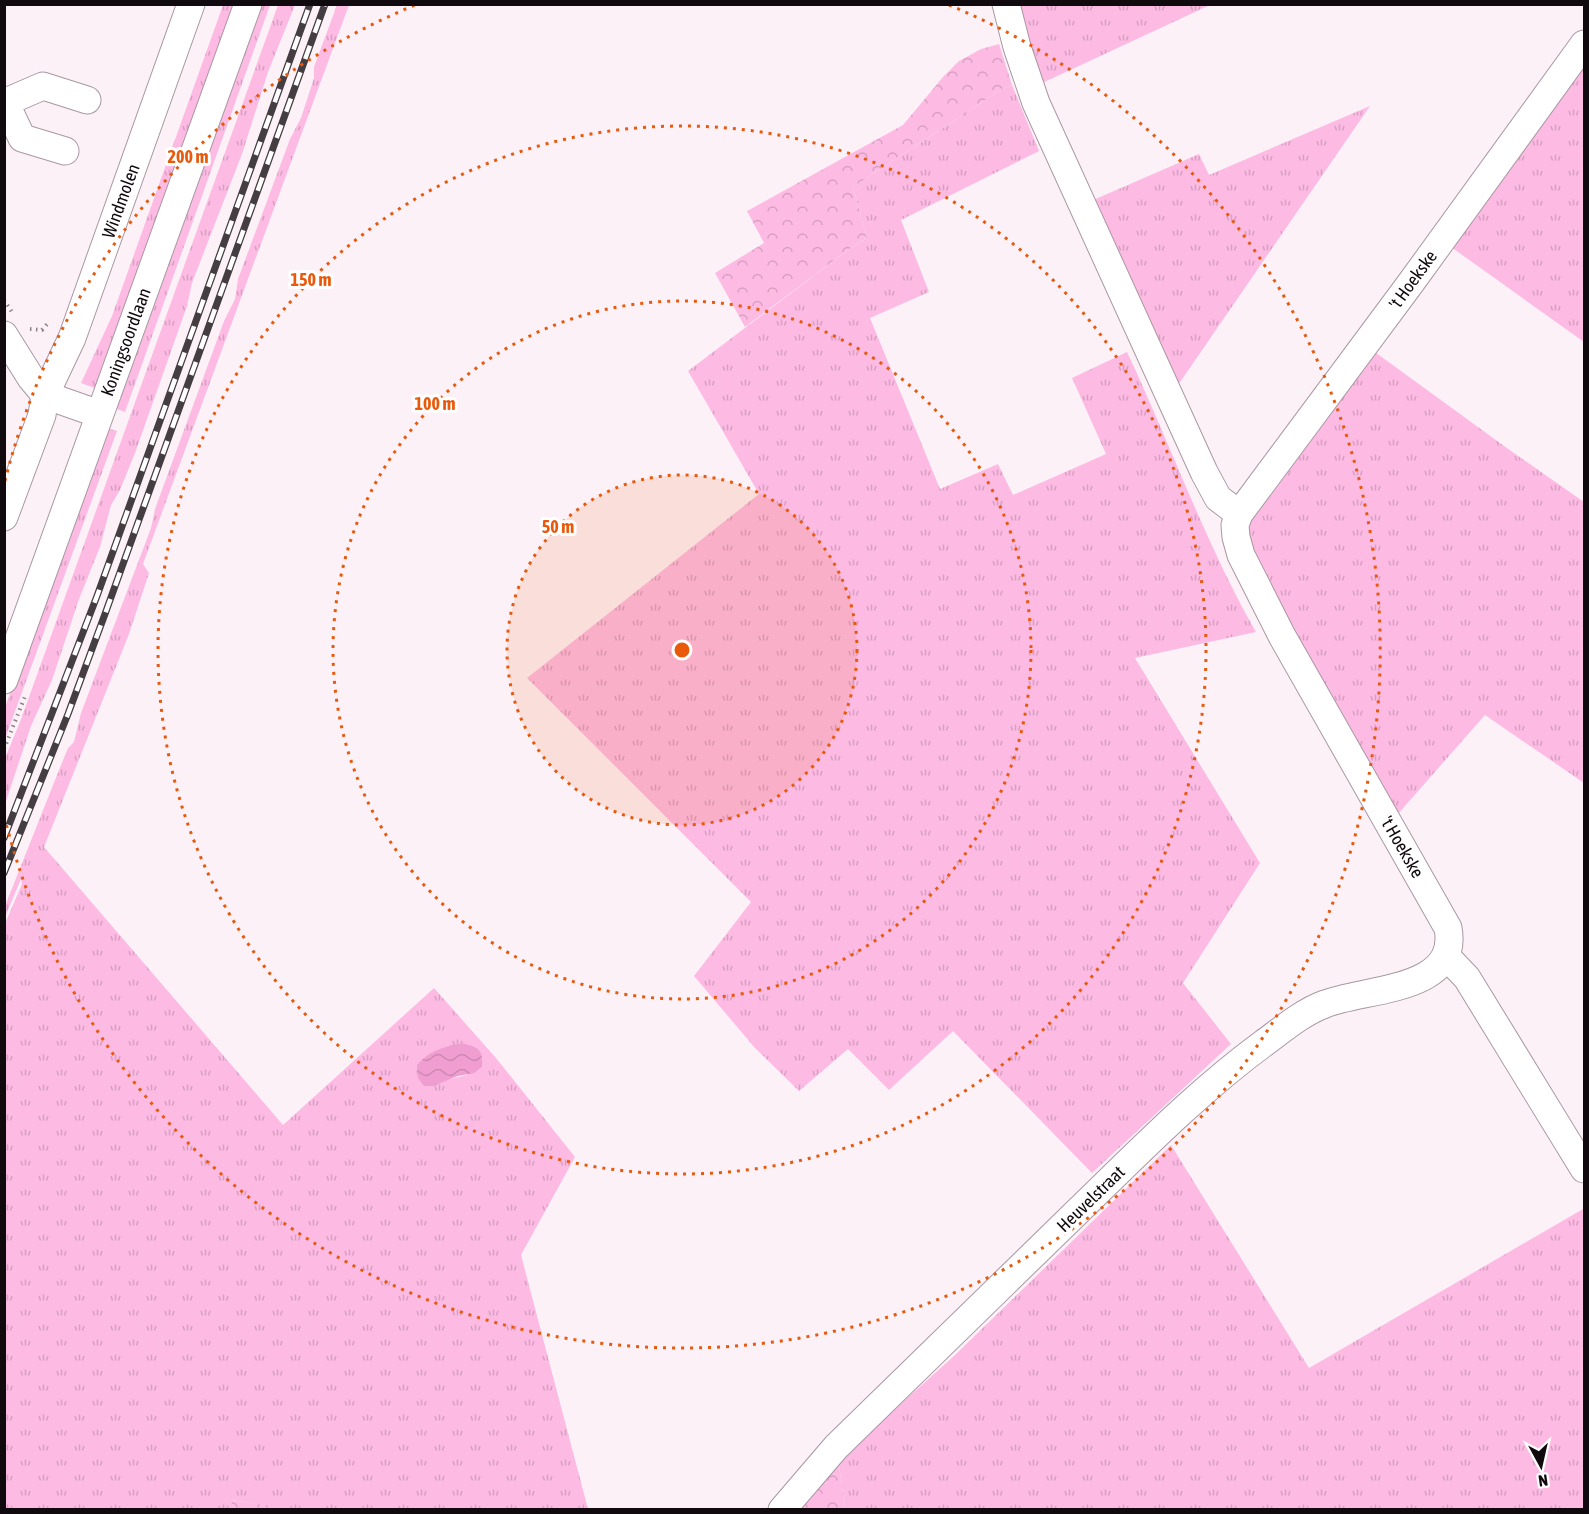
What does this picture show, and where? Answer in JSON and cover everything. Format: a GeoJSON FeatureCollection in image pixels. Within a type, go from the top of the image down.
{"type":"FeatureCollection","features":[{"type":"Feature","properties":{"kind":"street","name":"Windmolen"},"geometry":{"type":"LineString","coordinates":[[4,516],[42,415],[45,395],[72,338],[191,4]]}},
{"type":"Feature","properties":{"kind":"street","name":"Koningsoordlaan"},"geometry":{"type":"LineString","coordinates":[[4,680],[248,4]]}},
{"type":"Feature","properties":{"kind":"street"},"geometry":{"type":"LineString","coordinates":[[1006,4],[1017,47],[1036,103],[1204,472],[1218,498],[1239,514]]}},
{"type":"Feature","properties":{"kind":"street","name":"'t Hoekske"},"geometry":{"type":"LineString","coordinates":[[1447,957],[1450,938],[1444,919],[1303,675],[1241,555],[1235,525],[1239,514],[1584,44]]}},
{"type":"Feature","properties":{"kind":"street"},"geometry":{"type":"LineString","coordinates":[[65,151],[22,138],[5,101],[43,86],[87,100]]}},
{"type":"Feature","properties":{"kind":"street"},"geometry":{"type":"LineString","coordinates":[[16,326],[31,378],[45,395],[99,414]]}},
{"type":"Feature","properties":{"kind":"street"},"geometry":{"type":"LineString","coordinates":[[1447,957],[1467,978],[1584,1168]]}},
{"type":"Feature","properties":{"kind":"street","name":"Heuvelstraat"},"geometry":{"type":"LineString","coordinates":[[782,1509],[836,1447],[1197,1097],[1264,1043],[1309,1012],[1335,1001],[1399,987],[1434,970],[1447,957]]}},
{"type":"Feature","properties":{"kind":"path"},"geometry":{"type":"LineString","coordinates":[[4,300],[16,326],[42,330],[52,317]]}},
{"type":"Feature","properties":{"kind":"green space"},"geometry":{"type":"Polygon","coordinates":[[[223,5],[234,5],[97,389],[81,383],[112,316],[223,5]]]}},
{"type":"Feature","properties":{"kind":"green space"},"geometry":{"type":"Polygon","coordinates":[[[258,5],[270,5],[125,412],[114,408],[258,5]]]}},
{"type":"Feature","properties":{"kind":"green space"},"geometry":{"type":"Polygon","coordinates":[[[278,5],[295,5],[268,72],[242,154],[192,283],[187,306],[135,453],[120,490],[111,505],[100,547],[79,599],[52,680],[31,726],[5,804],[5,758],[20,722],[278,5]]]}},
{"type":"Feature","properties":{"kind":"green space"},"geometry":{"type":"Polygon","coordinates":[[[337,5],[349,5],[143,564],[149,573],[129,634],[44,847],[283,1125],[434,988],[496,1058],[575,1157],[521,1255],[588,1509],[292,1510],[232,1500],[233,1509],[5,1509],[4,926],[22,884],[21,879],[5,917],[5,906],[68,748],[74,742],[81,713],[151,528],[155,509],[224,321],[235,299],[238,279],[290,139],[301,118],[314,78],[314,67],[337,5]],[[463,1043],[442,1081],[468,1074],[482,1067],[480,1054],[463,1043]]]}},
{"type":"Feature","properties":{"kind":"green space"},"geometry":{"type":"Polygon","coordinates":[[[1013,5],[1210,5],[1040,84],[1013,5]]]}},
{"type":"Feature","properties":{"kind":"green space"},"geometry":{"type":"Polygon","coordinates":[[[999,44],[1012,85],[1002,89],[853,187],[867,238],[745,327],[715,273],[764,243],[747,211],[903,125],[959,61],[981,49],[999,44]]]}},
{"type":"Feature","properties":{"kind":"green space"},"geometry":{"type":"Polygon","coordinates":[[[1584,54],[1584,342],[1444,242],[1584,54]]]}},
{"type":"Feature","properties":{"kind":"green space"},"geometry":{"type":"Polygon","coordinates":[[[1012,85],[1039,151],[901,220],[929,292],[870,318],[940,489],[998,464],[1013,495],[1106,454],[1072,378],[1127,352],[1204,529],[1256,632],[1135,658],[1260,863],[1183,983],[1231,1044],[1092,1173],[953,1031],[889,1090],[848,1049],[799,1091],[755,1048],[694,976],[751,902],[527,678],[759,494],[688,371],[867,238],[853,187],[1002,89],[1012,85]]]}},
{"type":"Feature","properties":{"kind":"green space"},"geometry":{"type":"Polygon","coordinates":[[[1370,106],[1176,388],[1091,201],[1199,154],[1209,175],[1370,106]]]}},
{"type":"Feature","properties":{"kind":"green space"},"geometry":{"type":"Polygon","coordinates":[[[1368,347],[1584,502],[1584,783],[1485,715],[1397,815],[1304,652],[1241,529],[1368,347]]]}},
{"type":"Feature","properties":{"kind":"green space"},"geometry":{"type":"Polygon","coordinates":[[[107,428],[117,431],[5,739],[4,710],[107,428]]]}},
{"type":"Feature","properties":{"kind":"green space"},"geometry":{"type":"Polygon","coordinates":[[[1171,1145],[1309,1368],[1583,1209],[1584,1509],[845,1509],[839,1465],[867,1434],[954,1356],[1171,1145]]]}},
{"type":"Feature","properties":{"kind":"green space"},"geometry":{"type":"Polygon","coordinates":[[[839,1465],[845,1509],[797,1510],[839,1465]]]}},
{"type":"Feature","properties":{"kind":"green space"},"geometry":{"type":"Polygon","coordinates":[[[231,1500],[292,1509],[233,1509],[231,1500]]]}},
{"type":"Feature","properties":{"kind":"water"},"geometry":{"type":"Polygon","coordinates":[[[463,1043],[479,1050],[482,1056],[482,1067],[474,1073],[458,1076],[433,1086],[424,1086],[418,1078],[417,1065],[438,1050],[463,1043]]]}},
{"type":"Feature","properties":{"kind":"railway"},"geometry":{"type":"LineString","coordinates":[[4,838],[97,596],[310,4]]}},
{"type":"Feature","properties":{"kind":"railway"},"geometry":{"type":"LineString","coordinates":[[4,873],[68,714],[105,614],[325,4]]}}]}
